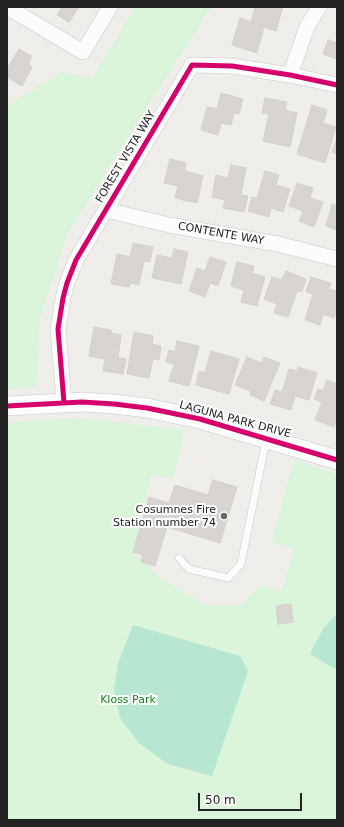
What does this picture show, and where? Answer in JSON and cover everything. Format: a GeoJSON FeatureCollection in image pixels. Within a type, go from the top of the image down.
{"type":"FeatureCollection","features":[{"type":"Feature","properties":{"kind":"street"},"geometry":{"type":"LineString","coordinates":[[7,7],[83,52],[110,7]]}},
{"type":"Feature","properties":{"kind":"street"},"geometry":{"type":"LineString","coordinates":[[290,75],[307,27],[319,7]]}},
{"type":"Feature","properties":{"kind":"street","name":"FOREST VISTA WAY"},"geometry":{"type":"LineString","coordinates":[[64,403],[58,329],[62,298],[76,260],[192,65],[232,66],[290,75],[337,85]]}},
{"type":"Feature","properties":{"kind":"street","name":"CONTENTE WAY"},"geometry":{"type":"LineString","coordinates":[[106,210],[169,225],[278,244],[337,259]]}},
{"type":"Feature","properties":{"kind":"street","name":"LAGUNA PARK DRIVE"},"geometry":{"type":"LineString","coordinates":[[7,406],[64,403],[114,404],[147,408],[200,420],[266,438],[337,460]]}},
{"type":"Feature","properties":{"kind":"lane"},"geometry":{"type":"LineString","coordinates":[[179,558],[189,570],[228,578],[241,564],[266,438]]}},
{"type":"Feature","properties":{"kind":"green space"},"geometry":{"type":"Polygon","coordinates":[[[135,7],[211,7],[68,232],[40,318],[36,386],[7,390],[7,105],[63,72],[92,79],[135,7]]]}},
{"type":"Feature","properties":{"kind":"green space","name":"Kloss Park"},"geometry":{"type":"Polygon","coordinates":[[[79,418],[185,430],[173,479],[151,475],[133,553],[163,580],[207,606],[241,605],[260,586],[282,591],[294,549],[271,542],[294,459],[337,475],[337,820],[7,820],[7,423],[79,418]]]}},
{"type":"Feature","properties":{"kind":"green space"},"geometry":{"type":"Polygon","coordinates":[[[337,614],[337,670],[310,654],[323,629],[337,614]]]}},
{"type":"Feature","properties":{"kind":"green space"},"geometry":{"type":"Polygon","coordinates":[[[133,625],[240,656],[248,671],[212,776],[168,764],[139,743],[120,718],[114,690],[118,663],[133,625]]]}},
{"type":"Feature","properties":{"kind":"building"},"geometry":{"type":"Polygon","coordinates":[[[62,7],[79,7],[69,22],[57,15],[62,7]]]}},
{"type":"Feature","properties":{"kind":"building"},"geometry":{"type":"Polygon","coordinates":[[[255,7],[263,9],[263,7],[283,7],[276,31],[264,27],[257,53],[232,45],[240,18],[251,22],[255,7]]]}},
{"type":"Feature","properties":{"kind":"building"},"geometry":{"type":"Polygon","coordinates":[[[328,40],[337,43],[337,59],[323,54],[328,40]]]}},
{"type":"Feature","properties":{"kind":"building"},"geometry":{"type":"Polygon","coordinates":[[[19,49],[32,56],[28,64],[32,67],[22,86],[7,77],[7,69],[19,49]]]}},
{"type":"Feature","properties":{"kind":"building"},"geometry":{"type":"Polygon","coordinates":[[[221,93],[243,99],[239,114],[234,113],[231,125],[221,123],[218,135],[201,130],[207,107],[217,109],[221,93]]]}},
{"type":"Feature","properties":{"kind":"building"},"geometry":{"type":"Polygon","coordinates":[[[265,98],[287,102],[285,110],[297,113],[290,147],[263,141],[269,114],[262,113],[265,98]]]}},
{"type":"Feature","properties":{"kind":"building"},"geometry":{"type":"Polygon","coordinates":[[[312,105],[327,110],[323,123],[336,127],[325,163],[297,154],[312,105]]]}},
{"type":"Feature","properties":{"kind":"building"},"geometry":{"type":"Polygon","coordinates":[[[337,138],[337,154],[332,152],[337,138]]]}},
{"type":"Feature","properties":{"kind":"building"},"geometry":{"type":"Polygon","coordinates":[[[170,159],[186,163],[185,171],[203,176],[197,203],[175,198],[178,186],[164,183],[170,159]]]}},
{"type":"Feature","properties":{"kind":"building"},"geometry":{"type":"Polygon","coordinates":[[[231,165],[246,168],[241,195],[248,196],[244,212],[223,208],[225,200],[212,197],[216,175],[228,178],[231,165]]]}},
{"type":"Feature","properties":{"kind":"building"},"geometry":{"type":"Polygon","coordinates":[[[265,171],[279,175],[276,185],[290,189],[283,212],[271,208],[269,217],[248,211],[252,197],[257,198],[265,171]]]}},
{"type":"Feature","properties":{"kind":"building"},"geometry":{"type":"Polygon","coordinates":[[[297,183],[313,188],[310,198],[323,202],[314,227],[299,221],[303,211],[289,206],[297,183]]]}},
{"type":"Feature","properties":{"kind":"building"},"geometry":{"type":"Polygon","coordinates":[[[332,204],[337,206],[337,230],[326,226],[332,204]]]}},
{"type":"Feature","properties":{"kind":"building"},"geometry":{"type":"Polygon","coordinates":[[[133,243],[153,247],[150,262],[144,261],[139,285],[130,283],[129,287],[111,284],[117,254],[130,257],[133,243]]]}},
{"type":"Feature","properties":{"kind":"building"},"geometry":{"type":"Polygon","coordinates":[[[174,249],[188,252],[181,284],[152,278],[157,255],[172,258],[174,249]]]}},
{"type":"Feature","properties":{"kind":"building"},"geometry":{"type":"Polygon","coordinates":[[[210,257],[226,262],[218,286],[210,283],[205,297],[189,291],[197,268],[205,271],[210,257]]]}},
{"type":"Feature","properties":{"kind":"building"},"geometry":{"type":"Polygon","coordinates":[[[237,262],[254,266],[252,273],[265,277],[257,306],[241,302],[244,290],[231,286],[237,262]]]}},
{"type":"Feature","properties":{"kind":"building"},"geometry":{"type":"Polygon","coordinates":[[[286,271],[306,279],[302,292],[297,291],[288,317],[274,313],[277,304],[264,299],[272,277],[282,280],[286,271]]]}},
{"type":"Feature","properties":{"kind":"building"},"geometry":{"type":"Polygon","coordinates":[[[311,277],[331,283],[329,289],[337,291],[337,309],[334,318],[323,314],[320,325],[305,320],[313,294],[306,292],[311,277]]]}},
{"type":"Feature","properties":{"kind":"building"},"geometry":{"type":"Polygon","coordinates":[[[94,327],[111,330],[111,333],[121,335],[118,358],[126,359],[123,374],[103,371],[105,359],[89,356],[94,327]]]}},
{"type":"Feature","properties":{"kind":"building"},"geometry":{"type":"Polygon","coordinates":[[[134,332],[153,336],[152,344],[161,346],[159,360],[153,359],[149,378],[127,374],[134,332]]]}},
{"type":"Feature","properties":{"kind":"building"},"geometry":{"type":"Polygon","coordinates":[[[177,341],[199,346],[189,386],[169,381],[174,364],[166,362],[169,350],[175,352],[177,341]]]}},
{"type":"Feature","properties":{"kind":"building"},"geometry":{"type":"Polygon","coordinates":[[[211,351],[239,359],[229,394],[196,385],[199,371],[205,373],[211,351]]]}},
{"type":"Feature","properties":{"kind":"building"},"geometry":{"type":"Polygon","coordinates":[[[247,357],[261,363],[264,357],[280,363],[264,401],[250,395],[251,391],[235,385],[247,357]]]}},
{"type":"Feature","properties":{"kind":"building"},"geometry":{"type":"Polygon","coordinates":[[[298,367],[317,373],[309,400],[295,396],[291,410],[270,404],[275,390],[282,392],[289,369],[297,371],[298,367]]]}},
{"type":"Feature","properties":{"kind":"building"},"geometry":{"type":"Polygon","coordinates":[[[327,380],[337,384],[337,418],[334,427],[315,420],[322,402],[314,399],[318,389],[323,391],[327,380]]]}},
{"type":"Feature","properties":{"kind":"building"},"geometry":{"type":"Polygon","coordinates":[[[213,480],[237,487],[220,543],[167,527],[155,566],[141,562],[143,555],[133,552],[149,497],[169,503],[175,485],[208,495],[213,480]]]}},
{"type":"Feature","properties":{"kind":"building"},"geometry":{"type":"Polygon","coordinates":[[[291,604],[293,622],[278,624],[276,606],[291,604]]]}},
{"type":"Feature","properties":{"kind":"cycle path"},"geometry":{"type":"LineString","coordinates":[[64,403],[58,329],[67,283],[76,260],[192,65],[232,66],[290,75],[337,85]]}},
{"type":"Feature","properties":{"kind":"cycle path"},"geometry":{"type":"LineString","coordinates":[[7,406],[82,402],[147,408],[200,419],[337,460]]}},
{"type":"Feature","properties":{"kind":"place","name":"Cosumnes Fire Station number 74"},"geometry":{"type":"Point","coordinates":[224,516]}}]}
